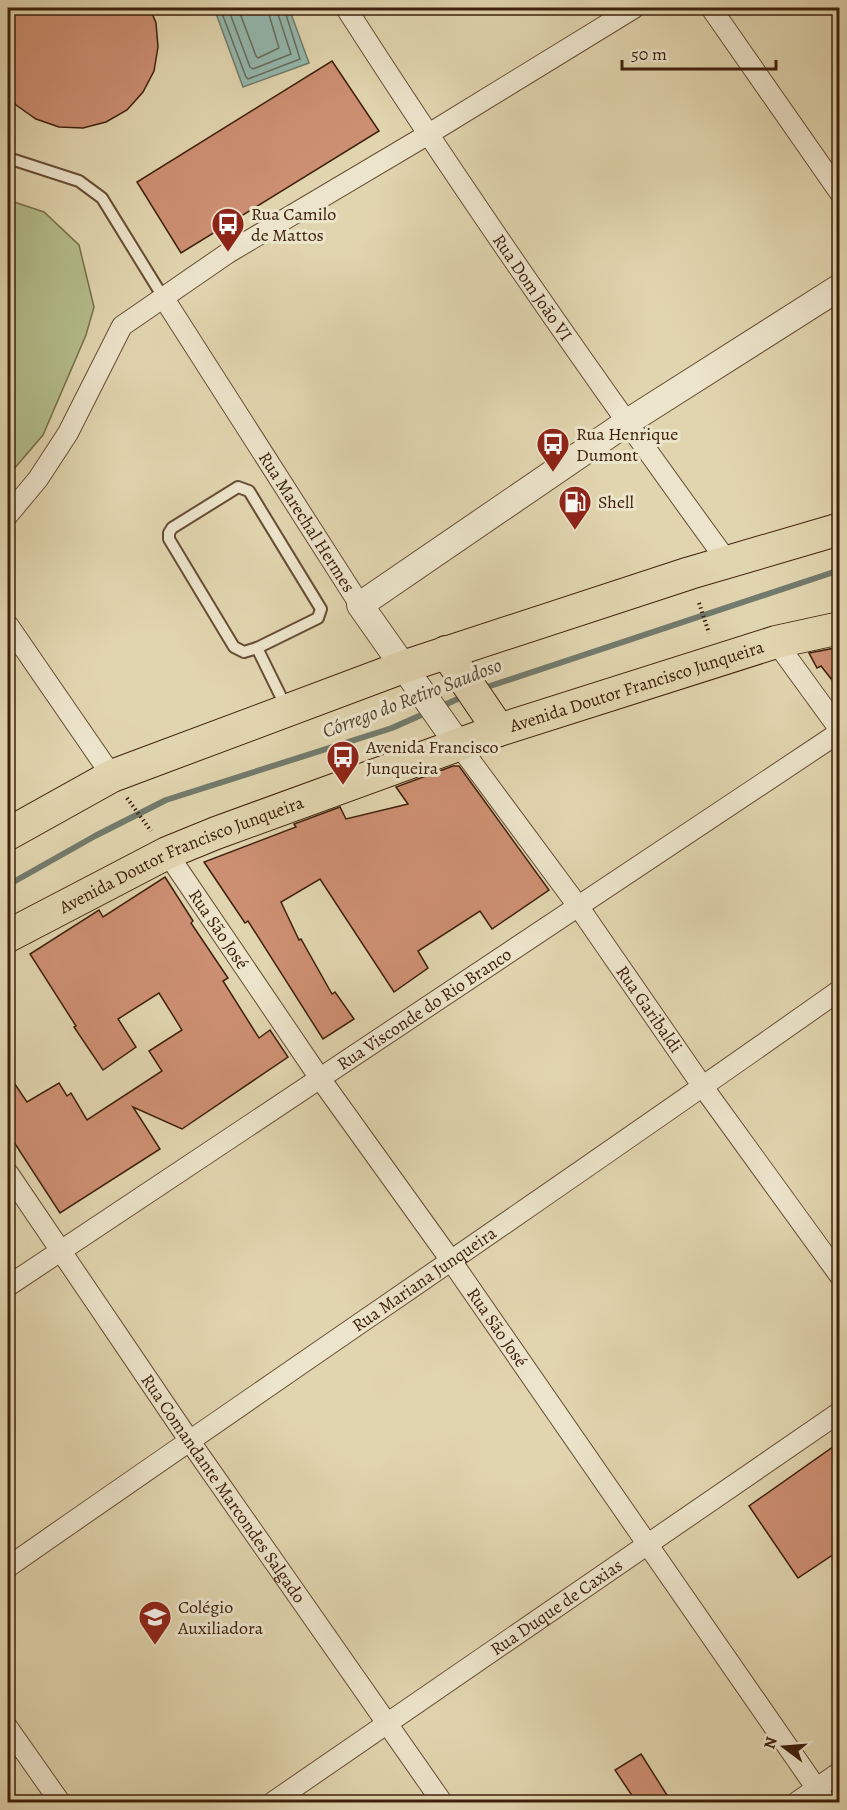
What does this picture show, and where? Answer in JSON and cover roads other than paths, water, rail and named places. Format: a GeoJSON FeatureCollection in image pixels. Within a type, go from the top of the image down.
{"type":"FeatureCollection","features":[{"type":"Feature","properties":{"kind":"main road"},"geometry":{"type":"LineString","coordinates":[[8,834],[120,787],[287,710],[410,676],[727,561],[840,529]]}},
{"type":"Feature","properties":{"kind":"main road","name":"Avenida Doutor Francisco Junqueira"},"geometry":{"type":"LineString","coordinates":[[8,936],[159,842],[216,833],[491,718],[840,627]]}},
{"type":"Feature","properties":{"kind":"main road"},"geometry":{"type":"LineString","coordinates":[[452,661],[491,718]]}},
{"type":"Feature","properties":{"kind":"street","name":"Rua Dom João VI"},"geometry":{"type":"LineString","coordinates":[[346,8],[427,135],[626,423],[727,561]]}},
{"type":"Feature","properties":{"kind":"street"},"geometry":{"type":"LineString","coordinates":[[8,515],[38,479],[68,433],[122,326],[228,253],[634,8]]}},
{"type":"Feature","properties":{"kind":"street"},"geometry":{"type":"LineString","coordinates":[[711,8],[840,194]]}},
{"type":"Feature","properties":{"kind":"street"},"geometry":{"type":"LineString","coordinates":[[360,605],[626,423],[840,287]]}},
{"type":"Feature","properties":{"kind":"street","name":"Rua Marechal Hermes"},"geometry":{"type":"LineString","coordinates":[[163,297],[360,605],[450,734]]}},
{"type":"Feature","properties":{"kind":"street"},"geometry":{"type":"LineString","coordinates":[[8,625],[120,787]]}},
{"type":"Feature","properties":{"kind":"street"},"geometry":{"type":"LineString","coordinates":[[776,642],[840,731]]}},
{"type":"Feature","properties":{"kind":"street","name":"Rua Visconde do Rio Branco"},"geometry":{"type":"LineString","coordinates":[[8,1286],[840,731]]}},
{"type":"Feature","properties":{"kind":"street","name":"Rua Garibaldi"},"geometry":{"type":"LineString","coordinates":[[450,734],[578,906],[702,1087],[840,1276]]}},
{"type":"Feature","properties":{"kind":"street","name":"Rua São José"},"geometry":{"type":"LineString","coordinates":[[159,842],[319,1077],[452,1262],[821,1796]]}},
{"type":"Feature","properties":{"kind":"street","name":"Rua Mariana Junqueira"},"geometry":{"type":"LineString","coordinates":[[8,1567],[189,1440],[452,1262],[840,990]]}},
{"type":"Feature","properties":{"kind":"street","name":"Rua Comandante Marcondes Salgado"},"geometry":{"type":"LineString","coordinates":[[8,1173],[189,1440],[442,1803]]}},
{"type":"Feature","properties":{"kind":"street","name":"Rua Duque de Caxias"},"geometry":{"type":"LineString","coordinates":[[273,1803],[840,1412]]}},
{"type":"Feature","properties":{"kind":"street"},"geometry":{"type":"LineString","coordinates":[[8,1728],[60,1803]]}},
{"type":"Feature","properties":{"kind":"street"},"geometry":{"type":"LineString","coordinates":[[797,1803],[821,1796],[840,1772]]}},
{"type":"Feature","properties":{"kind":"lane"},"geometry":{"type":"LineString","coordinates":[[8,158],[79,181],[102,198],[163,297]]}},
{"type":"Feature","properties":{"kind":"lane"},"geometry":{"type":"LineString","coordinates":[[238,487],[249,491],[321,609],[318,618],[257,648],[244,652],[234,647],[169,539],[172,528],[238,487]]}},
{"type":"Feature","properties":{"kind":"lane"},"geometry":{"type":"LineString","coordinates":[[257,648],[287,710]]}},
{"type":"Feature","properties":{"kind":"water"},"geometry":{"type":"Polygon","coordinates":[[[214,8],[289,8],[309,63],[243,87],[214,8]]]}},
{"type":"Feature","properties":{"kind":"waterway","name":"Córrego do Retiro Saudoso"},"geometry":{"type":"LineString","coordinates":[[481,689],[840,570]]}},
{"type":"Feature","properties":{"kind":"waterway","name":"Córrego do Retiro Saudoso"},"geometry":{"type":"LineString","coordinates":[[440,707],[464,696]]}},
{"type":"Feature","properties":{"kind":"waterway","name":"Córrego do Retiro Saudoso"},"geometry":{"type":"LineString","coordinates":[[8,885],[95,836],[166,800],[392,728],[428,712]]}},
{"type":"Feature","properties":{"kind":"place","name":"Rua Camilo de Mattos"},"geometry":{"type":"Point","coordinates":[228,253]}},
{"type":"Feature","properties":{"kind":"place","name":"Rua Henrique Dumont"},"geometry":{"type":"Point","coordinates":[553,473]}},
{"type":"Feature","properties":{"kind":"place","name":"Shell"},"geometry":{"type":"Point","coordinates":[575,531]}},
{"type":"Feature","properties":{"kind":"place","name":"Avenida Francisco Junqueira"},"geometry":{"type":"Point","coordinates":[343,786]}},
{"type":"Feature","properties":{"kind":"place","name":"Colégio Auxiliadora"},"geometry":{"type":"Point","coordinates":[155,1646]}}]}
